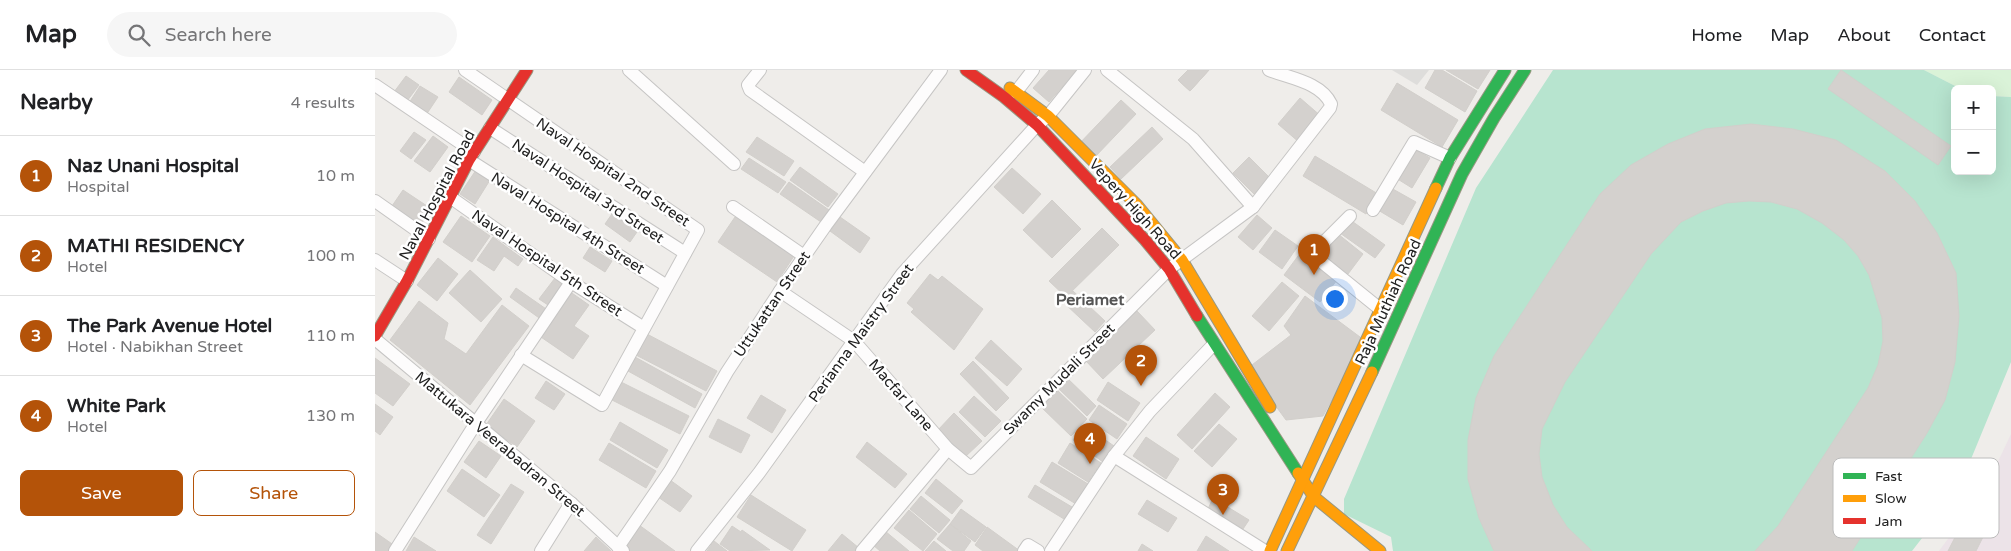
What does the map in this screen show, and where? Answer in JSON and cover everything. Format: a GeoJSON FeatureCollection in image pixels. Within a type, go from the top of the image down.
{"type":"FeatureCollection","features":[{"type":"Feature","properties":{"kind":"main road","name":"Vepery High Road"},"geometry":{"type":"LineString","coordinates":[[966,70],[1004,97],[1037,125],[1120,212],[1169,269],[1214,344],[1316,493],[1380,551]]}},
{"type":"Feature","properties":{"kind":"main road","name":"Vepery High Road"},"geometry":{"type":"LineString","coordinates":[[985,70],[1048,116],[1137,205],[1181,260],[1280,423],[1304,475]]}},
{"type":"Feature","properties":{"kind":"main road","name":"Raja Muthiah Road"},"geometry":{"type":"LineString","coordinates":[[1270,551],[1293,505],[1304,475],[1450,158],[1505,70]]}},
{"type":"Feature","properties":{"kind":"main road","name":"Raja Muthiah Road"},"geometry":{"type":"LineString","coordinates":[[1287,551],[1406,302],[1462,174],[1494,118],[1525,70]]}},
{"type":"Feature","properties":{"kind":"main road","name":"Naval Hospital Road"},"geometry":{"type":"LineString","coordinates":[[375,338],[472,156],[526,71]]}},
{"type":"Feature","properties":{"kind":"street"},"geometry":{"type":"LineString","coordinates":[[465,70],[507,100]]}},
{"type":"Feature","properties":{"kind":"street"},"geometry":{"type":"LineString","coordinates":[[629,70],[734,164]]}},
{"type":"Feature","properties":{"kind":"street"},"geometry":{"type":"LineString","coordinates":[[760,70],[748,85],[750,90],[865,172]]}},
{"type":"Feature","properties":{"kind":"street","name":"Uttukattan Street"},"geometry":{"type":"LineString","coordinates":[[621,549],[670,471],[727,372],[780,291],[941,70]]}},
{"type":"Feature","properties":{"kind":"street"},"geometry":{"type":"LineString","coordinates":[[1016,92],[1033,70]]}},
{"type":"Feature","properties":{"kind":"street","name":"Perianna Maistry Street"},"geometry":{"type":"LineString","coordinates":[[697,551],[759,473],[902,274],[1037,125],[1048,116],[1085,70]]}},
{"type":"Feature","properties":{"kind":"street"},"geometry":{"type":"LineString","coordinates":[[1107,70],[1193,140],[1253,207]]}},
{"type":"Feature","properties":{"kind":"street"},"geometry":{"type":"LineString","coordinates":[[1169,269],[1253,207],[1331,104],[1329,99],[1312,86],[1269,70]]}},
{"type":"Feature","properties":{"kind":"street","name":"Naval Hospital 4th Street"},"geometry":{"type":"LineString","coordinates":[[375,84],[472,156],[667,286]]}},
{"type":"Feature","properties":{"kind":"street","name":"Naval Hospital 2nd Street"},"geometry":{"type":"LineString","coordinates":[[507,100],[698,230],[602,405],[521,354]]}},
{"type":"Feature","properties":{"kind":"street","name":"Naval Hospital 3rd Street"},"geometry":{"type":"LineString","coordinates":[[490,128],[685,253]]}},
{"type":"Feature","properties":{"kind":"street"},"geometry":{"type":"LineString","coordinates":[[1373,210],[1415,142],[1450,158]]}},
{"type":"Feature","properties":{"kind":"street","name":"Naval Hospital 5th Street"},"geometry":{"type":"LineString","coordinates":[[450,197],[571,282],[644,328]]}},
{"type":"Feature","properties":{"kind":"street"},"geometry":{"type":"LineString","coordinates":[[375,201],[429,239]]}},
{"type":"Feature","properties":{"kind":"street"},"geometry":{"type":"LineString","coordinates":[[733,207],[804,256]]}},
{"type":"Feature","properties":{"kind":"street"},"geometry":{"type":"LineString","coordinates":[[1350,216],[1312,254],[1380,309]]}},
{"type":"Feature","properties":{"kind":"street"},"geometry":{"type":"LineString","coordinates":[[375,260],[407,281]]}},
{"type":"Feature","properties":{"kind":"street","name":"Swamy Mudali Street"},"geometry":{"type":"LineString","coordinates":[[948,449],[971,468],[1169,269]]}},
{"type":"Feature","properties":{"kind":"street"},"geometry":{"type":"LineString","coordinates":[[395,551],[521,354],[571,282]]}},
{"type":"Feature","properties":{"kind":"street","name":"Macfar Lane"},"geometry":{"type":"LineString","coordinates":[[780,291],[854,341],[948,449]]}},
{"type":"Feature","properties":{"kind":"street","name":"Mattukara Veerabadran Street"},"geometry":{"type":"LineString","coordinates":[[375,338],[571,503],[621,549]]}},
{"type":"Feature","properties":{"kind":"street"},"geometry":{"type":"LineString","coordinates":[[1051,551],[1113,456],[1150,411],[1214,344]]}},
{"type":"Feature","properties":{"kind":"street"},"geometry":{"type":"LineString","coordinates":[[862,551],[948,449]]}},
{"type":"Feature","properties":{"kind":"street"},"geometry":{"type":"LineString","coordinates":[[1113,456],[1265,551]]}},
{"type":"Feature","properties":{"kind":"street"},"geometry":{"type":"LineString","coordinates":[[541,551],[571,503]]}},
{"type":"Feature","properties":{"kind":"shaded area"},"geometry":{"type":"Polygon","coordinates":[[[1392,70],[1429,70],[1417,85],[1392,70]]]}},
{"type":"Feature","properties":{"kind":"shaded area"},"geometry":{"type":"Polygon","coordinates":[[[2011,434],[2011,551],[1939,551],[1949,538],[1999,538],[1999,459],[2011,434]]]}},
{"type":"Feature","properties":{"kind":"green space"},"geometry":{"type":"Polygon","coordinates":[[[1553,70],[1924,70],[1953,85],[1951,85],[1951,175],[1996,175],[1996,96],[2011,97],[2011,362],[1971,458],[1833,458],[1833,538],[1922,538],[1912,551],[1393,551],[1391,537],[1344,514],[1344,499],[1476,188],[1553,70]]]}},
{"type":"Feature","properties":{"kind":"green space"},"geometry":{"type":"Polygon","coordinates":[[[1924,70],[2011,70],[2011,97],[1996,96],[1996,85],[1953,85],[1924,70]]]}},
{"type":"Feature","properties":{"kind":"building"},"geometry":{"type":"Polygon","coordinates":[[[1049,70],[1077,70],[1049,102],[1033,88],[1049,70]]]}},
{"type":"Feature","properties":{"kind":"building"},"geometry":{"type":"Polygon","coordinates":[[[1188,70],[1209,70],[1190,91],[1178,80],[1188,70]]]}},
{"type":"Feature","properties":{"kind":"building"},"geometry":{"type":"Polygon","coordinates":[[[1188,70],[1209,70],[1190,91],[1178,80],[1188,70]]]}},
{"type":"Feature","properties":{"kind":"building"},"geometry":{"type":"Polygon","coordinates":[[[1435,70],[1442,70],[1477,91],[1465,112],[1425,88],[1435,70]]]}},
{"type":"Feature","properties":{"kind":"building"},"geometry":{"type":"Polygon","coordinates":[[[1446,70],[1490,70],[1478,89],[1446,70]]]}},
{"type":"Feature","properties":{"kind":"building"},"geometry":{"type":"Polygon","coordinates":[[[1841,70],[1951,146],[1938,165],[1828,89],[1841,70]]]}},
{"type":"Feature","properties":{"kind":"building"},"geometry":{"type":"Polygon","coordinates":[[[406,76],[419,85],[407,101],[394,92],[406,76]]]}},
{"type":"Feature","properties":{"kind":"building"},"geometry":{"type":"Polygon","coordinates":[[[459,77],[492,100],[482,115],[449,92],[459,77]]]}},
{"type":"Feature","properties":{"kind":"building"},"geometry":{"type":"Polygon","coordinates":[[[1397,83],[1458,120],[1442,147],[1381,110],[1397,83]]]}},
{"type":"Feature","properties":{"kind":"building"},"geometry":{"type":"Polygon","coordinates":[[[420,86],[438,97],[426,115],[409,103],[420,86]]]}},
{"type":"Feature","properties":{"kind":"building"},"geometry":{"type":"Polygon","coordinates":[[[1300,98],[1322,117],[1300,143],[1278,124],[1300,98]]]}},
{"type":"Feature","properties":{"kind":"building"},"geometry":{"type":"Polygon","coordinates":[[[1121,100],[1136,114],[1093,159],[1078,145],[1121,100]]]}},
{"type":"Feature","properties":{"kind":"building"},"geometry":{"type":"Polygon","coordinates":[[[1751,124],[1793,129],[1836,140],[1885,171],[1915,201],[1937,233],[1956,273],[1959,316],[1955,362],[1945,400],[1911,458],[1833,458],[1833,538],[1860,538],[1852,551],[1755,551],[1778,526],[1868,388],[1878,365],[1883,341],[1882,318],[1869,275],[1858,256],[1844,240],[1822,223],[1797,209],[1771,202],[1726,203],[1703,211],[1681,222],[1651,254],[1565,382],[1542,429],[1539,454],[1542,477],[1553,505],[1567,527],[1592,551],[1494,551],[1479,518],[1468,479],[1468,440],[1476,398],[1494,356],[1600,194],[1631,165],[1668,144],[1705,129],[1751,124]]]}},
{"type":"Feature","properties":{"kind":"building"},"geometry":{"type":"Polygon","coordinates":[[[1152,127],[1163,139],[1121,179],[1110,167],[1152,127]]]}},
{"type":"Feature","properties":{"kind":"building"},"geometry":{"type":"Polygon","coordinates":[[[414,132],[426,140],[411,159],[400,151],[414,132]]]}},
{"type":"Feature","properties":{"kind":"building"},"geometry":{"type":"Polygon","coordinates":[[[433,136],[448,147],[430,172],[414,161],[433,136]]]}},
{"type":"Feature","properties":{"kind":"building"},"geometry":{"type":"Polygon","coordinates":[[[757,137],[794,161],[784,176],[746,152],[757,137]]]}},
{"type":"Feature","properties":{"kind":"building"},"geometry":{"type":"Polygon","coordinates":[[[1414,149],[1430,158],[1412,188],[1396,178],[1414,149]]]}},
{"type":"Feature","properties":{"kind":"building"},"geometry":{"type":"Polygon","coordinates":[[[1315,156],[1378,194],[1366,214],[1303,176],[1315,156]]]}},
{"type":"Feature","properties":{"kind":"building"},"geometry":{"type":"Polygon","coordinates":[[[1249,157],[1270,178],[1254,194],[1233,173],[1249,157]]]}},
{"type":"Feature","properties":{"kind":"building"},"geometry":{"type":"Polygon","coordinates":[[[749,158],[786,182],[778,193],[741,169],[749,158]]]}},
{"type":"Feature","properties":{"kind":"building"},"geometry":{"type":"Polygon","coordinates":[[[800,167],[838,194],[828,207],[790,180],[800,167]]]}},
{"type":"Feature","properties":{"kind":"building"},"geometry":{"type":"Polygon","coordinates":[[[1012,168],[1041,194],[1023,214],[994,187],[1012,168]]]}},
{"type":"Feature","properties":{"kind":"building"},"geometry":{"type":"Polygon","coordinates":[[[476,170],[490,180],[475,204],[460,194],[476,170]]]}},
{"type":"Feature","properties":{"kind":"building"},"geometry":{"type":"Polygon","coordinates":[[[789,182],[829,210],[821,222],[780,194],[789,182]]]}},
{"type":"Feature","properties":{"kind":"building"},"geometry":{"type":"Polygon","coordinates":[[[1391,188],[1416,202],[1403,225],[1378,210],[1391,188]]]}},
{"type":"Feature","properties":{"kind":"building"},"geometry":{"type":"Polygon","coordinates":[[[403,190],[430,208],[420,227],[392,206],[403,190]]]}},
{"type":"Feature","properties":{"kind":"building"},"geometry":{"type":"Polygon","coordinates":[[[1052,200],[1081,229],[1052,258],[1023,230],[1052,200]]]}},
{"type":"Feature","properties":{"kind":"building"},"geometry":{"type":"Polygon","coordinates":[[[614,211],[639,229],[630,242],[605,224],[614,211]]]}},
{"type":"Feature","properties":{"kind":"building"},"geometry":{"type":"Polygon","coordinates":[[[1257,215],[1272,228],[1253,250],[1238,237],[1257,215]]]}},
{"type":"Feature","properties":{"kind":"building"},"geometry":{"type":"Polygon","coordinates":[[[461,216],[490,236],[472,262],[443,242],[461,216]]]}},
{"type":"Feature","properties":{"kind":"building"},"geometry":{"type":"Polygon","coordinates":[[[735,217],[794,256],[777,282],[718,242],[735,217]]]}},
{"type":"Feature","properties":{"kind":"building"},"geometry":{"type":"Polygon","coordinates":[[[840,217],[870,238],[860,253],[830,231],[840,217]]]}},
{"type":"Feature","properties":{"kind":"building"},"geometry":{"type":"Polygon","coordinates":[[[1349,219],[1385,245],[1375,258],[1340,233],[1349,219]]]}},
{"type":"Feature","properties":{"kind":"building"},"geometry":{"type":"Polygon","coordinates":[[[1102,228],[1119,245],[1066,297],[1049,281],[1102,228]]]}},
{"type":"Feature","properties":{"kind":"building"},"geometry":{"type":"Polygon","coordinates":[[[1275,230],[1298,246],[1282,269],[1259,252],[1275,230]]]}},
{"type":"Feature","properties":{"kind":"building"},"geometry":{"type":"Polygon","coordinates":[[[1338,234],[1363,254],[1348,274],[1322,254],[1338,234]]]}},
{"type":"Feature","properties":{"kind":"building"},"geometry":{"type":"Polygon","coordinates":[[[493,237],[523,259],[518,266],[504,256],[494,271],[477,260],[493,237]]]}},
{"type":"Feature","properties":{"kind":"building"},"geometry":{"type":"Polygon","coordinates":[[[590,247],[612,261],[605,272],[583,258],[590,247]]]}},
{"type":"Feature","properties":{"kind":"building"},"geometry":{"type":"Polygon","coordinates":[[[1301,252],[1337,280],[1320,302],[1284,275],[1301,252]]]}},
{"type":"Feature","properties":{"kind":"building"},"geometry":{"type":"Polygon","coordinates":[[[438,258],[458,274],[437,301],[417,285],[438,258]]]}},
{"type":"Feature","properties":{"kind":"building"},"geometry":{"type":"Polygon","coordinates":[[[470,270],[502,299],[481,322],[449,293],[470,270]]]}},
{"type":"Feature","properties":{"kind":"building"},"geometry":{"type":"Polygon","coordinates":[[[930,274],[938,280],[942,276],[983,309],[954,350],[911,312],[914,309],[907,303],[930,274]]]}},
{"type":"Feature","properties":{"kind":"building"},"geometry":{"type":"Polygon","coordinates":[[[555,278],[564,285],[548,305],[539,299],[555,278]]]}},
{"type":"Feature","properties":{"kind":"building"},"geometry":{"type":"Polygon","coordinates":[[[1282,282],[1299,296],[1269,331],[1252,316],[1282,282]]]}},
{"type":"Feature","properties":{"kind":"building"},"geometry":{"type":"Polygon","coordinates":[[[516,288],[549,311],[542,320],[510,297],[516,288]]]}},
{"type":"Feature","properties":{"kind":"building"},"geometry":{"type":"Polygon","coordinates":[[[569,291],[589,305],[574,326],[589,336],[573,359],[538,335],[569,291]]]}},
{"type":"Feature","properties":{"kind":"building"},"geometry":{"type":"Polygon","coordinates":[[[1073,291],[1105,321],[1095,332],[1063,302],[1073,291]]]}},
{"type":"Feature","properties":{"kind":"building"},"geometry":{"type":"Polygon","coordinates":[[[1305,296],[1364,340],[1323,416],[1286,420],[1248,368],[1291,335],[1284,326],[1305,296]]]}},
{"type":"Feature","properties":{"kind":"building"},"geometry":{"type":"Polygon","coordinates":[[[419,301],[448,323],[444,339],[466,354],[502,305],[529,326],[470,405],[390,340],[419,301]]]}},
{"type":"Feature","properties":{"kind":"building"},"geometry":{"type":"Polygon","coordinates":[[[1137,311],[1155,330],[1103,379],[1085,360],[1137,311]]]}},
{"type":"Feature","properties":{"kind":"building"},"geometry":{"type":"Polygon","coordinates":[[[645,333],[717,371],[706,391],[634,354],[645,333]]]}},
{"type":"Feature","properties":{"kind":"building"},"geometry":{"type":"Polygon","coordinates":[[[991,340],[1022,369],[1007,386],[975,358],[991,340]]]}},
{"type":"Feature","properties":{"kind":"building"},"geometry":{"type":"Polygon","coordinates":[[[635,357],[702,394],[695,408],[628,371],[635,357]]]}},
{"type":"Feature","properties":{"kind":"building"},"geometry":{"type":"Polygon","coordinates":[[[375,358],[410,384],[393,406],[375,393],[375,358]]]}},
{"type":"Feature","properties":{"kind":"building"},"geometry":{"type":"Polygon","coordinates":[[[973,361],[1009,398],[996,411],[960,374],[973,361]]]}},
{"type":"Feature","properties":{"kind":"building"},"geometry":{"type":"Polygon","coordinates":[[[1066,377],[1096,406],[1087,416],[1057,387],[1066,377]]]}},
{"type":"Feature","properties":{"kind":"building"},"geometry":{"type":"Polygon","coordinates":[[[617,380],[689,416],[680,434],[608,398],[617,380]]]}},
{"type":"Feature","properties":{"kind":"building"},"geometry":{"type":"Polygon","coordinates":[[[546,381],[565,394],[554,410],[535,398],[546,381]]]}},
{"type":"Feature","properties":{"kind":"building"},"geometry":{"type":"Polygon","coordinates":[[[1108,382],[1140,403],[1128,421],[1097,400],[1108,382]]]}},
{"type":"Feature","properties":{"kind":"building"},"geometry":{"type":"Polygon","coordinates":[[[1055,388],[1087,419],[1071,436],[1039,405],[1055,388]]]}},
{"type":"Feature","properties":{"kind":"building"},"geometry":{"type":"Polygon","coordinates":[[[1215,393],[1230,407],[1192,449],[1177,435],[1215,393]]]}},
{"type":"Feature","properties":{"kind":"building"},"geometry":{"type":"Polygon","coordinates":[[[761,395],[786,410],[772,433],[747,418],[761,395]]]}},
{"type":"Feature","properties":{"kind":"building"},"geometry":{"type":"Polygon","coordinates":[[[974,396],[1001,421],[985,437],[959,412],[974,396]]]}},
{"type":"Feature","properties":{"kind":"building"},"geometry":{"type":"Polygon","coordinates":[[[504,399],[535,421],[517,447],[486,425],[504,399]]]}},
{"type":"Feature","properties":{"kind":"building"},"geometry":{"type":"Polygon","coordinates":[[[375,404],[393,417],[380,435],[375,431],[375,404]]]}},
{"type":"Feature","properties":{"kind":"building"},"geometry":{"type":"Polygon","coordinates":[[[1099,405],[1127,424],[1117,439],[1089,420],[1099,405]]]}},
{"type":"Feature","properties":{"kind":"building"},"geometry":{"type":"Polygon","coordinates":[[[954,413],[982,441],[965,457],[938,430],[954,413]]]}},
{"type":"Feature","properties":{"kind":"building"},"geometry":{"type":"Polygon","coordinates":[[[718,419],[750,435],[741,453],[709,437],[718,419]]]}},
{"type":"Feature","properties":{"kind":"building"},"geometry":{"type":"Polygon","coordinates":[[[620,422],[668,450],[657,468],[610,440],[620,422]]]}},
{"type":"Feature","properties":{"kind":"building"},"geometry":{"type":"Polygon","coordinates":[[[1219,424],[1237,439],[1212,467],[1194,451],[1219,424]]]}},
{"type":"Feature","properties":{"kind":"building"},"geometry":{"type":"Polygon","coordinates":[[[1084,425],[1114,446],[1103,462],[1073,440],[1084,425]]]}},
{"type":"Feature","properties":{"kind":"building"},"geometry":{"type":"Polygon","coordinates":[[[1146,437],[1179,459],[1166,479],[1133,456],[1146,437]]]}},
{"type":"Feature","properties":{"kind":"building"},"geometry":{"type":"Polygon","coordinates":[[[479,441],[501,456],[486,478],[464,462],[479,441]]]}},
{"type":"Feature","properties":{"kind":"building"},"geometry":{"type":"Polygon","coordinates":[[[867,442],[907,474],[895,488],[856,457],[867,442]]]}},
{"type":"Feature","properties":{"kind":"building"},"geometry":{"type":"Polygon","coordinates":[[[609,443],[656,471],[646,488],[599,460],[609,443]]]}},
{"type":"Feature","properties":{"kind":"building"},"geometry":{"type":"Polygon","coordinates":[[[1070,443],[1101,463],[1088,482],[1058,463],[1070,443]]]}},
{"type":"Feature","properties":{"kind":"building"},"geometry":{"type":"Polygon","coordinates":[[[1052,462],[1088,484],[1076,504],[1040,482],[1052,462]]]}},
{"type":"Feature","properties":{"kind":"building"},"geometry":{"type":"Polygon","coordinates":[[[462,469],[500,495],[484,517],[447,491],[462,469]]]}},
{"type":"Feature","properties":{"kind":"building"},"geometry":{"type":"Polygon","coordinates":[[[936,479],[963,501],[952,514],[925,493],[936,479]]]}},
{"type":"Feature","properties":{"kind":"building"},"geometry":{"type":"Polygon","coordinates":[[[670,480],[692,496],[680,512],[658,497],[670,480]]]}},
{"type":"Feature","properties":{"kind":"building"},"geometry":{"type":"Polygon","coordinates":[[[511,484],[524,492],[491,544],[477,535],[511,484]]]}},
{"type":"Feature","properties":{"kind":"building"},"geometry":{"type":"Polygon","coordinates":[[[1035,485],[1072,507],[1064,519],[1028,497],[1035,485]]]}},
{"type":"Feature","properties":{"kind":"building"},"geometry":{"type":"Polygon","coordinates":[[[751,495],[806,530],[792,551],[737,517],[751,495]]]}},
{"type":"Feature","properties":{"kind":"building"},"geometry":{"type":"Polygon","coordinates":[[[921,496],[950,520],[939,533],[910,509],[921,496]]]}},
{"type":"Feature","properties":{"kind":"building"},"geometry":{"type":"Polygon","coordinates":[[[1213,498],[1249,520],[1243,529],[1208,509],[1213,498]]]}},
{"type":"Feature","properties":{"kind":"building"},"geometry":{"type":"Polygon","coordinates":[[[1147,500],[1177,518],[1168,532],[1138,514],[1147,500]]]}},
{"type":"Feature","properties":{"kind":"building"},"geometry":{"type":"Polygon","coordinates":[[[961,509],[986,527],[975,542],[950,524],[961,509]]]}},
{"type":"Feature","properties":{"kind":"building"},"geometry":{"type":"Polygon","coordinates":[[[909,510],[937,534],[923,551],[894,528],[909,510]]]}},
{"type":"Feature","properties":{"kind":"building"},"geometry":{"type":"Polygon","coordinates":[[[950,524],[971,541],[964,551],[953,551],[937,539],[950,524]]]}},
{"type":"Feature","properties":{"kind":"building"},"geometry":{"type":"Polygon","coordinates":[[[639,525],[675,551],[630,551],[624,547],[639,525]]]}},
{"type":"Feature","properties":{"kind":"building"},"geometry":{"type":"Polygon","coordinates":[[[732,526],[741,532],[742,530],[770,550],[730,551],[720,544],[732,526]]]}},
{"type":"Feature","properties":{"kind":"building"},"geometry":{"type":"Polygon","coordinates":[[[987,527],[1020,551],[983,551],[975,545],[987,527]]]}},
{"type":"Feature","properties":{"kind":"building"},"geometry":{"type":"Polygon","coordinates":[[[885,531],[909,551],[880,551],[873,545],[885,531]]]}},
{"type":"Feature","properties":{"kind":"building"},"geometry":{"type":"Polygon","coordinates":[[[375,532],[395,546],[392,551],[375,551],[375,532]]]}},
{"type":"Feature","properties":{"kind":"building"},"geometry":{"type":"Polygon","coordinates":[[[842,534],[859,548],[856,551],[828,551],[842,534]]]}},
{"type":"Feature","properties":{"kind":"building"},"geometry":{"type":"Polygon","coordinates":[[[1206,536],[1229,551],[1197,551],[1206,536]]]}},
{"type":"Feature","properties":{"kind":"building"},"geometry":{"type":"Polygon","coordinates":[[[414,537],[436,551],[406,551],[414,537]]]}},
{"type":"Feature","properties":{"kind":"building"},"geometry":{"type":"Polygon","coordinates":[[[596,537],[611,551],[584,551],[596,537]]]}},
{"type":"Feature","properties":{"kind":"building"},"geometry":{"type":"Polygon","coordinates":[[[1955,538],[1982,538],[1976,551],[1948,551],[1955,538]]]}},
{"type":"Feature","properties":{"kind":"building"},"geometry":{"type":"Polygon","coordinates":[[[714,541],[727,551],[707,551],[714,541]]]}},
{"type":"Feature","properties":{"kind":"building"},"geometry":{"type":"Polygon","coordinates":[[[934,541],[946,551],[925,551],[934,541]]]}},
{"type":"Feature","properties":{"kind":"building"},"geometry":{"type":"Polygon","coordinates":[[[1142,544],[1153,551],[1138,551],[1142,544]]]}},
{"type":"Feature","properties":{"kind":"traffic: fast"},"geometry":{"type":"LineString","coordinates":[[1436,188],[1450,158],[1505,70]]}},
{"type":"Feature","properties":{"kind":"traffic: fast"},"geometry":{"type":"LineString","coordinates":[[1372,372],[1462,174],[1494,118],[1525,70]]}},
{"type":"Feature","properties":{"kind":"traffic: fast"},"geometry":{"type":"LineString","coordinates":[[1197,316],[1298,473]]}},
{"type":"Feature","properties":{"kind":"traffic: slow"},"geometry":{"type":"LineString","coordinates":[[1010,88],[1048,116],[1137,205],[1182,260],[1270,407]]}},
{"type":"Feature","properties":{"kind":"traffic: slow"},"geometry":{"type":"LineString","coordinates":[[1270,551],[1436,188]]}},
{"type":"Feature","properties":{"kind":"traffic: slow"},"geometry":{"type":"LineString","coordinates":[[1287,551],[1372,372]]}},
{"type":"Feature","properties":{"kind":"traffic: slow"},"geometry":{"type":"LineString","coordinates":[[1298,473],[1314,497],[1380,551]]}},
{"type":"Feature","properties":{"kind":"traffic: jam"},"geometry":{"type":"LineString","coordinates":[[375,336],[407,281],[469,160],[527,70]]}},
{"type":"Feature","properties":{"kind":"traffic: jam"},"geometry":{"type":"LineString","coordinates":[[966,70],[1004,97],[1037,125],[1145,240],[1169,269],[1197,316]]}},
{"type":"Feature","properties":{"kind":"place","name":"Naz Unani Hospital"},"geometry":{"type":"Point","coordinates":[1314,275]}},
{"type":"Feature","properties":{"kind":"place","name":"MATHI RESIDENCY"},"geometry":{"type":"Point","coordinates":[1141,386]}},
{"type":"Feature","properties":{"kind":"place","name":"White Park"},"geometry":{"type":"Point","coordinates":[1090,464]}},
{"type":"Feature","properties":{"kind":"place","name":"The Park Avenue Hotel"},"geometry":{"type":"Point","coordinates":[1223,515]}},
{"type":"Feature","properties":{"kind":"district","name":"Periamet"},"geometry":{"type":"Point","coordinates":[1090,300]}}]}
